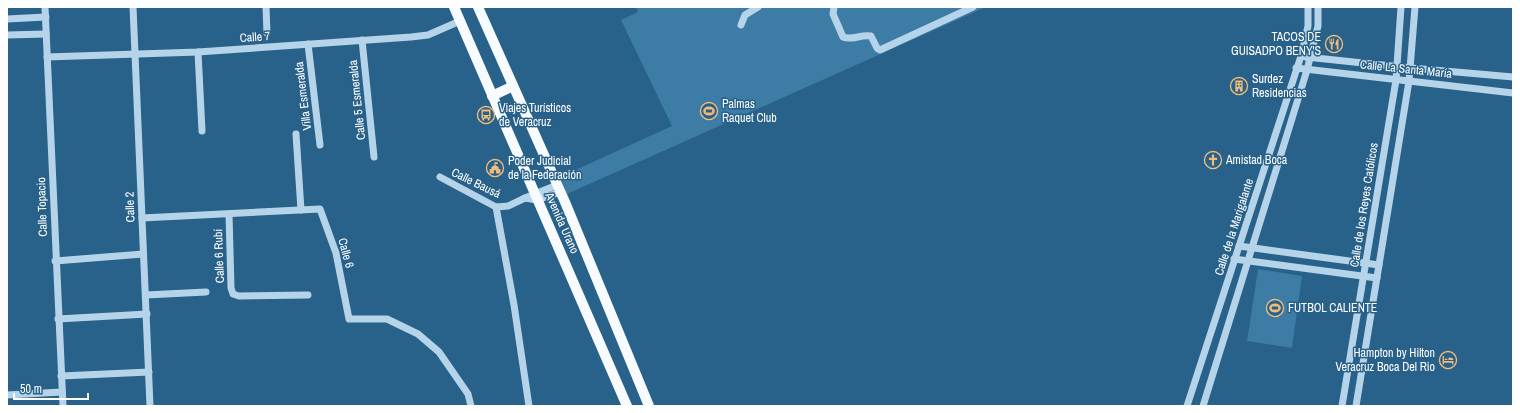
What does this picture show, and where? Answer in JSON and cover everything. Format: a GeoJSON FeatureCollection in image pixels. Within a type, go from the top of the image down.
{"type":"FeatureCollection","features":[{"type":"Feature","properties":{"kind":"main road","name":"Avenida Urano"},"geometry":{"type":"LineString","coordinates":[[454,7],[492,96],[532,198],[627,406]]}},
{"type":"Feature","properties":{"kind":"main road","name":"Avenida Urano"},"geometry":{"type":"LineString","coordinates":[[478,7],[559,188],[649,406]]}},
{"type":"Feature","properties":{"kind":"main road"},"geometry":{"type":"LineString","coordinates":[[492,96],[513,86]]}},
{"type":"Feature","properties":{"kind":"street","name":"Calle Topacio"},"geometry":{"type":"LineString","coordinates":[[45,7],[55,261],[63,406]]}},
{"type":"Feature","properties":{"kind":"street","name":"Calle 2"},"geometry":{"type":"LineString","coordinates":[[133,7],[150,406]]}},
{"type":"Feature","properties":{"kind":"street"},"geometry":{"type":"LineString","coordinates":[[266,7],[267,32]]}},
{"type":"Feature","properties":{"kind":"street"},"geometry":{"type":"LineString","coordinates":[[741,25],[745,15],[758,7]]}},
{"type":"Feature","properties":{"kind":"street"},"geometry":{"type":"LineString","coordinates":[[834,7],[833,14],[843,37],[848,39],[866,35],[871,36],[877,48],[880,50],[973,7]]}},
{"type":"Feature","properties":{"kind":"street","name":"Calle de la Marigalante"},"geometry":{"type":"LineString","coordinates":[[1187,406],[1300,56],[1308,26],[1308,7]]}},
{"type":"Feature","properties":{"kind":"street","name":"Calle de la Marigalante"},"geometry":{"type":"LineString","coordinates":[[1203,406],[1311,57],[1318,26],[1318,7]]}},
{"type":"Feature","properties":{"kind":"street","name":"Calle de los Reyes Católicos"},"geometry":{"type":"LineString","coordinates":[[1342,406],[1398,67],[1400,7]]}},
{"type":"Feature","properties":{"kind":"street","name":"Calle de los Reyes Católicos"},"geometry":{"type":"LineString","coordinates":[[1356,406],[1411,68],[1415,7]]}},
{"type":"Feature","properties":{"kind":"street"},"geometry":{"type":"LineString","coordinates":[[7,18],[46,17]]}},
{"type":"Feature","properties":{"kind":"street","name":"Calle 7"},"geometry":{"type":"LineString","coordinates":[[47,57],[198,52],[362,40],[428,34],[460,21]]}},
{"type":"Feature","properties":{"kind":"street"},"geometry":{"type":"LineString","coordinates":[[7,35],[46,34]]}},
{"type":"Feature","properties":{"kind":"street","name":"Calle 5 Esmeralda"},"geometry":{"type":"LineString","coordinates":[[362,40],[374,157]]}},
{"type":"Feature","properties":{"kind":"street","name":"Villa Esmeralda"},"geometry":{"type":"LineString","coordinates":[[308,44],[320,145]]}},
{"type":"Feature","properties":{"kind":"street"},"geometry":{"type":"LineString","coordinates":[[198,52],[202,130]]}},
{"type":"Feature","properties":{"kind":"street","name":"Calle La Santa María"},"geometry":{"type":"LineString","coordinates":[[1300,56],[1513,78]]}},
{"type":"Feature","properties":{"kind":"street","name":"Calle La Santa María"},"geometry":{"type":"LineString","coordinates":[[1296,68],[1513,93]]}},
{"type":"Feature","properties":{"kind":"street"},"geometry":{"type":"LineString","coordinates":[[1468,87],[1469,74]]}},
{"type":"Feature","properties":{"kind":"street"},"geometry":{"type":"LineString","coordinates":[[296,134],[301,210]]}},
{"type":"Feature","properties":{"kind":"street","name":"Calle Bausá"},"geometry":{"type":"LineString","coordinates":[[440,177],[496,207],[508,206],[559,188]]}},
{"type":"Feature","properties":{"kind":"street"},"geometry":{"type":"LineString","coordinates":[[496,207],[514,305],[529,406]]}},
{"type":"Feature","properties":{"kind":"street","name":"Calle 6"},"geometry":{"type":"LineString","coordinates":[[142,218],[320,209],[336,253],[349,319],[387,319],[418,334],[439,352],[468,394],[471,406]]}},
{"type":"Feature","properties":{"kind":"street","name":"Calle 6 Rubí"},"geometry":{"type":"LineString","coordinates":[[229,214],[231,288],[233,294],[239,296],[308,295]]}},
{"type":"Feature","properties":{"kind":"street"},"geometry":{"type":"LineString","coordinates":[[1239,246],[1379,265]]}},
{"type":"Feature","properties":{"kind":"street"},"geometry":{"type":"LineString","coordinates":[[55,261],[143,254]]}},
{"type":"Feature","properties":{"kind":"street"},"geometry":{"type":"LineString","coordinates":[[1234,259],[1377,278]]}},
{"type":"Feature","properties":{"kind":"street"},"geometry":{"type":"LineString","coordinates":[[146,295],[206,292]]}},
{"type":"Feature","properties":{"kind":"street"},"geometry":{"type":"LineString","coordinates":[[58,319],[147,314]]}},
{"type":"Feature","properties":{"kind":"street"},"geometry":{"type":"LineString","coordinates":[[61,376],[149,372]]}},
{"type":"Feature","properties":{"kind":"street"},"geometry":{"type":"LineString","coordinates":[[7,395],[62,392]]}},
{"type":"Feature","properties":{"kind":"shaded area","name":"Palmas Raquet Club"},"geometry":{"type":"Polygon","coordinates":[[[636,7],[986,7],[567,194],[560,177],[672,126],[621,20],[638,12],[636,7]]]}},
{"type":"Feature","properties":{"kind":"shaded area","name":"FUTBOL CALIENTE"},"geometry":{"type":"Polygon","coordinates":[[[1258,269],[1302,276],[1292,348],[1247,341],[1258,269]]]}},
{"type":"Feature","properties":{"kind":"place","name":"TACOS DE GUISADPO BENY'S"},"geometry":{"type":"Point","coordinates":[1334,44]}},
{"type":"Feature","properties":{"kind":"place","name":"Surdez Residencias"},"geometry":{"type":"Point","coordinates":[1239,86]}},
{"type":"Feature","properties":{"kind":"place","name":"Palmas Raquet Club"},"geometry":{"type":"Point","coordinates":[709,111]}},
{"type":"Feature","properties":{"kind":"place","name":"Viajes Turísticos de Veracruz"},"geometry":{"type":"Point","coordinates":[486,115]}},
{"type":"Feature","properties":{"kind":"place","name":"Amistad Boca"},"geometry":{"type":"Point","coordinates":[1213,160]}},
{"type":"Feature","properties":{"kind":"place","name":"Poder Judicial de la Federación"},"geometry":{"type":"Point","coordinates":[495,168]}},
{"type":"Feature","properties":{"kind":"place","name":"FUTBOL CALIENTE"},"geometry":{"type":"Point","coordinates":[1275,308]}},
{"type":"Feature","properties":{"kind":"place","name":"Hampton by Hilton Veracruz Boca Del Rio"},"geometry":{"type":"Point","coordinates":[1448,360]}}]}
